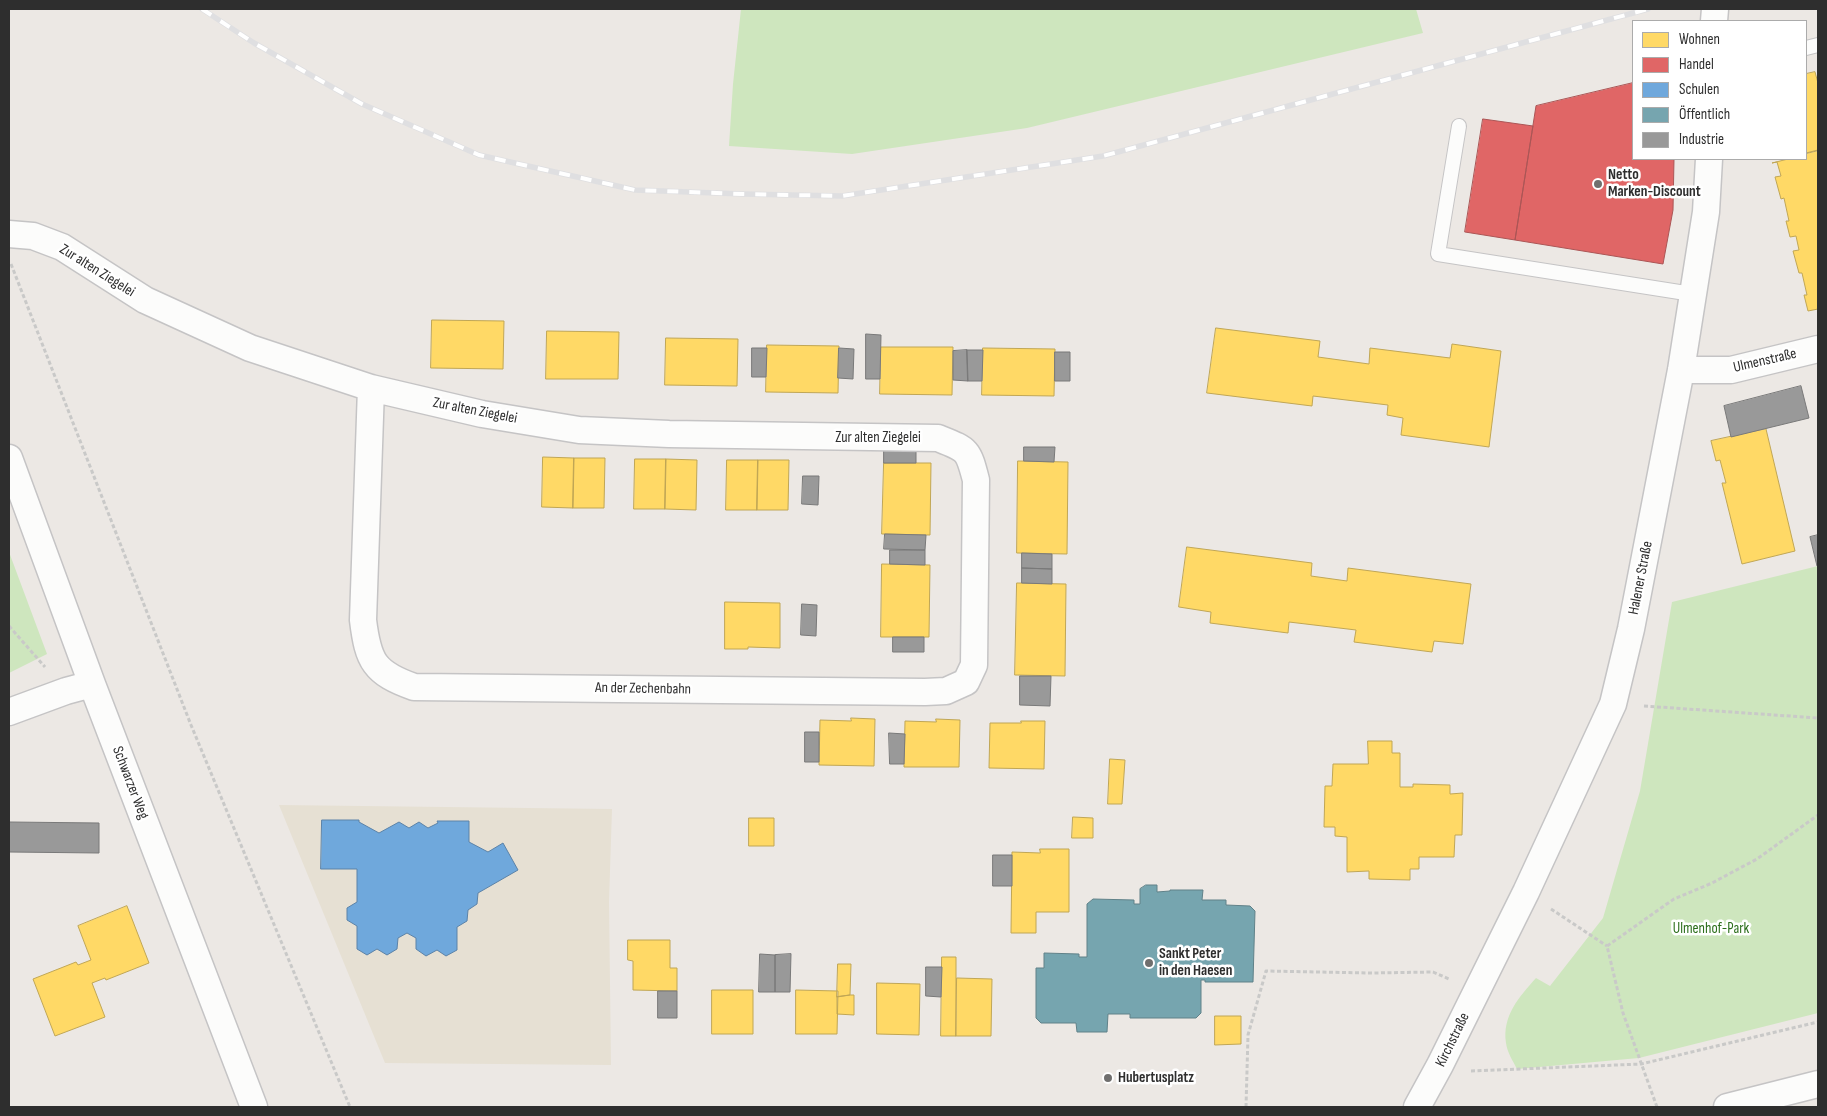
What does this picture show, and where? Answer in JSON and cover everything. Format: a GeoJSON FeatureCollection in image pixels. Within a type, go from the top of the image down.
{"type":"FeatureCollection","features":[{"type":"Feature","properties":{"kind":"street","name":"Halener Straße"},"geometry":{"type":"LineString","coordinates":[[1481,981],[1526,892],[1613,704],[1631,629],[1680,370],[1706,212],[1709,160]]}},
{"type":"Feature","properties":{"kind":"street","name":"Zur alten Ziegelei"},"geometry":{"type":"LineString","coordinates":[[9,234],[33,236],[62,247],[145,300],[250,348],[371,388],[482,414],[579,430],[669,434],[938,438],[960,447],[970,456]]}},
{"type":"Feature","properties":{"kind":"street","name":"Ulmenstraße"},"geometry":{"type":"LineString","coordinates":[[1680,370],[1731,370],[1818,349]]}},
{"type":"Feature","properties":{"kind":"street","name":"An der Zechenbahn"},"geometry":{"type":"LineString","coordinates":[[371,388],[363,620],[366,644],[376,665],[392,679],[414,687],[946,691],[966,682],[974,665],[976,480],[970,456]]}},
{"type":"Feature","properties":{"kind":"street","name":"Schwarzer Weg"},"geometry":{"type":"LineString","coordinates":[[9,458],[92,684],[254,1107]]}},
{"type":"Feature","properties":{"kind":"street"},"geometry":{"type":"LineString","coordinates":[[9,712],[66,691],[92,684]]}},
{"type":"Feature","properties":{"kind":"street","name":"Kirchstraße"},"geometry":{"type":"LineString","coordinates":[[1417,1107],[1436,1074],[1481,981]]}},
{"type":"Feature","properties":{"kind":"street"},"geometry":{"type":"LineString","coordinates":[[1727,1107],[1818,1084]]}},
{"type":"Feature","properties":{"kind":"lane"},"geometry":{"type":"LineString","coordinates":[[1459,126],[1438,254],[1692,294]]}},
{"type":"Feature","properties":{"kind":"path"},"geometry":{"type":"LineString","coordinates":[[9,259],[191,725],[350,1107]]}},
{"type":"Feature","properties":{"kind":"path"},"geometry":{"type":"LineString","coordinates":[[9,626],[66,691]]}},
{"type":"Feature","properties":{"kind":"path"},"geometry":{"type":"LineString","coordinates":[[1613,704],[1818,718]]}},
{"type":"Feature","properties":{"kind":"path"},"geometry":{"type":"LineString","coordinates":[[1606,946],[1674,900],[1712,883],[1757,858],[1818,815]]}},
{"type":"Feature","properties":{"kind":"path"},"geometry":{"type":"LineString","coordinates":[[1526,892],[1606,946],[1621,1004],[1657,1107]]}},
{"type":"Feature","properties":{"kind":"path"},"geometry":{"type":"LineString","coordinates":[[1246,1107],[1248,1035],[1266,970],[1372,973],[1433,972],[1481,981]]}},
{"type":"Feature","properties":{"kind":"path"},"geometry":{"type":"LineString","coordinates":[[1436,1074],[1641,1064],[1818,1022]]}},
{"type":"Feature","properties":{"kind":"shaded area"},"geometry":{"type":"Polygon","coordinates":[[[279,805],[612,809],[609,902],[611,1065],[385,1063],[279,805]]]}},
{"type":"Feature","properties":{"kind":"green space"},"geometry":{"type":"Polygon","coordinates":[[[741,9],[1416,9],[1423,33],[1027,128],[852,154],[729,146],[741,9]]]}},
{"type":"Feature","properties":{"kind":"green space"},"geometry":{"type":"Polygon","coordinates":[[[9,552],[47,654],[9,673],[9,552]]]}},
{"type":"Feature","properties":{"kind":"green space","name":"Ulmenhof-Park"},"geometry":{"type":"Polygon","coordinates":[[[1818,566],[1818,1013],[1639,1058],[1517,1069],[1509,1053],[1505,1033],[1513,1008],[1536,978],[1550,986],[1603,918],[1640,791],[1672,602],[1818,566]]]}},
{"type":"Feature","properties":{"kind":"building: Wohnen"},"geometry":{"type":"Polygon","coordinates":[[[1815,72],[1818,83],[1818,150],[1807,153],[1807,74],[1815,72]]]}},
{"type":"Feature","properties":{"kind":"building: Wohnen"},"geometry":{"type":"Polygon","coordinates":[[[1818,151],[1818,309],[1808,311],[1804,295],[1807,295],[1802,273],[1799,273],[1793,251],[1799,250],[1796,236],[1790,237],[1786,221],[1789,221],[1784,198],[1781,199],[1775,177],[1781,176],[1777,162],[1772,163],[1784,160],[1807,160],[1807,154],[1818,151]]]}},
{"type":"Feature","properties":{"kind":"building: Wohnen"},"geometry":{"type":"Polygon","coordinates":[[[432,320],[504,321],[503,369],[431,368],[432,320]]]}},
{"type":"Feature","properties":{"kind":"building: Wohnen"},"geometry":{"type":"Polygon","coordinates":[[[1216,328],[1320,341],[1318,357],[1369,364],[1370,348],[1450,358],[1452,344],[1501,351],[1489,447],[1401,435],[1403,418],[1387,415],[1388,405],[1313,396],[1312,406],[1207,393],[1216,328]]]}},
{"type":"Feature","properties":{"kind":"building: Wohnen"},"geometry":{"type":"Polygon","coordinates":[[[547,331],[619,332],[618,379],[546,379],[547,331]]]}},
{"type":"Feature","properties":{"kind":"building: Wohnen"},"geometry":{"type":"Polygon","coordinates":[[[666,338],[738,339],[737,386],[665,385],[666,338]]]}},
{"type":"Feature","properties":{"kind":"building: Wohnen"},"geometry":{"type":"Polygon","coordinates":[[[767,345],[839,346],[838,393],[766,392],[767,345]]]}},
{"type":"Feature","properties":{"kind":"building: Wohnen"},"geometry":{"type":"Polygon","coordinates":[[[881,347],[953,347],[952,395],[880,394],[881,347]]]}},
{"type":"Feature","properties":{"kind":"building: Wohnen"},"geometry":{"type":"Polygon","coordinates":[[[983,348],[1055,349],[1054,396],[982,395],[983,348]]]}},
{"type":"Feature","properties":{"kind":"building: Wohnen"},"geometry":{"type":"Polygon","coordinates":[[[1766,429],[1795,551],[1742,564],[1722,483],[1726,483],[1720,460],[1716,461],[1711,441],[1766,429]]]}},
{"type":"Feature","properties":{"kind":"building: Wohnen"},"geometry":{"type":"Polygon","coordinates":[[[543,457],[574,458],[573,508],[542,507],[543,457]]]}},
{"type":"Feature","properties":{"kind":"building: Wohnen"},"geometry":{"type":"Polygon","coordinates":[[[574,458],[605,458],[604,508],[573,508],[574,458]]]}},
{"type":"Feature","properties":{"kind":"building: Wohnen"},"geometry":{"type":"Polygon","coordinates":[[[635,459],[666,459],[665,509],[634,509],[635,459]]]}},
{"type":"Feature","properties":{"kind":"building: Wohnen"},"geometry":{"type":"Polygon","coordinates":[[[666,459],[697,460],[696,510],[665,509],[666,459]]]}},
{"type":"Feature","properties":{"kind":"building: Wohnen"},"geometry":{"type":"Polygon","coordinates":[[[727,460],[758,460],[757,510],[726,510],[727,460]]]}},
{"type":"Feature","properties":{"kind":"building: Wohnen"},"geometry":{"type":"Polygon","coordinates":[[[758,460],[789,460],[788,510],[757,510],[758,460]]]}},
{"type":"Feature","properties":{"kind":"building: Wohnen"},"geometry":{"type":"Polygon","coordinates":[[[1018,461],[1068,462],[1067,554],[1017,553],[1018,461]]]}},
{"type":"Feature","properties":{"kind":"building: Wohnen"},"geometry":{"type":"Polygon","coordinates":[[[884,463],[931,463],[930,535],[882,534],[884,463]]]}},
{"type":"Feature","properties":{"kind":"building: Wohnen"},"geometry":{"type":"Polygon","coordinates":[[[1187,547],[1312,563],[1311,576],[1347,581],[1348,568],[1471,584],[1463,644],[1434,641],[1432,652],[1354,642],[1356,630],[1289,622],[1288,633],[1210,623],[1211,612],[1179,607],[1187,547]]]}},
{"type":"Feature","properties":{"kind":"building: Wohnen"},"geometry":{"type":"Polygon","coordinates":[[[882,564],[930,565],[929,637],[881,637],[882,564]]]}},
{"type":"Feature","properties":{"kind":"building: Wohnen"},"geometry":{"type":"Polygon","coordinates":[[[1017,583],[1066,584],[1065,676],[1015,675],[1017,583]]]}},
{"type":"Feature","properties":{"kind":"building: Wohnen"},"geometry":{"type":"Polygon","coordinates":[[[725,602],[780,603],[780,648],[748,647],[748,649],[725,649],[725,602]]]}},
{"type":"Feature","properties":{"kind":"building: Wohnen"},"geometry":{"type":"Polygon","coordinates":[[[851,718],[875,719],[874,766],[819,765],[820,720],[851,721],[851,718]]]}},
{"type":"Feature","properties":{"kind":"building: Wohnen"},"geometry":{"type":"Polygon","coordinates":[[[936,719],[960,720],[959,767],[904,767],[905,721],[936,722],[936,719]]]}},
{"type":"Feature","properties":{"kind":"building: Wohnen"},"geometry":{"type":"Polygon","coordinates":[[[1021,721],[1045,721],[1044,769],[989,768],[990,723],[1021,723],[1021,721]]]}},
{"type":"Feature","properties":{"kind":"building: Wohnen"},"geometry":{"type":"Polygon","coordinates":[[[1368,741],[1392,741],[1392,753],[1400,753],[1400,787],[1413,787],[1413,784],[1450,785],[1450,794],[1463,793],[1462,835],[1455,835],[1454,857],[1419,857],[1419,869],[1410,869],[1410,880],[1369,879],[1369,871],[1347,872],[1347,837],[1335,836],[1335,827],[1324,827],[1325,786],[1332,786],[1333,764],[1368,764],[1368,741]]]}},
{"type":"Feature","properties":{"kind":"building: Wohnen"},"geometry":{"type":"Polygon","coordinates":[[[1110,759],[1125,760],[1122,804],[1108,804],[1110,759]]]}},
{"type":"Feature","properties":{"kind":"building: Wohnen"},"geometry":{"type":"Polygon","coordinates":[[[1073,817],[1093,818],[1093,838],[1072,838],[1073,817]]]}},
{"type":"Feature","properties":{"kind":"building: Wohnen"},"geometry":{"type":"Polygon","coordinates":[[[749,818],[774,818],[774,846],[749,846],[749,818]]]}},
{"type":"Feature","properties":{"kind":"building: Wohnen"},"geometry":{"type":"Polygon","coordinates":[[[1040,849],[1069,849],[1069,912],[1036,912],[1036,933],[1011,933],[1012,852],[1040,853],[1040,849]]]}},
{"type":"Feature","properties":{"kind":"building: Wohnen"},"geometry":{"type":"Polygon","coordinates":[[[127,906],[149,963],[106,980],[105,978],[92,983],[105,1017],[55,1036],[33,979],[76,962],[78,965],[91,960],[78,926],[127,906]]]}},
{"type":"Feature","properties":{"kind":"building: Wohnen"},"geometry":{"type":"Polygon","coordinates":[[[628,940],[670,940],[670,968],[677,968],[677,991],[633,990],[633,961],[628,960],[628,940]]]}},
{"type":"Feature","properties":{"kind":"building: Wohnen"},"geometry":{"type":"Polygon","coordinates":[[[942,957],[956,957],[956,1036],[941,1036],[942,957]]]}},
{"type":"Feature","properties":{"kind":"building: Wohnen"},"geometry":{"type":"Polygon","coordinates":[[[838,964],[851,964],[850,995],[837,997],[838,964]]]}},
{"type":"Feature","properties":{"kind":"building: Wohnen"},"geometry":{"type":"Polygon","coordinates":[[[957,978],[992,979],[991,1036],[956,1036],[957,978]]]}},
{"type":"Feature","properties":{"kind":"building: Wohnen"},"geometry":{"type":"Polygon","coordinates":[[[877,983],[920,984],[919,1035],[877,1034],[877,983]]]}},
{"type":"Feature","properties":{"kind":"building: Wohnen"},"geometry":{"type":"Polygon","coordinates":[[[712,990],[753,990],[753,1034],[712,1034],[712,990]]]}},
{"type":"Feature","properties":{"kind":"building: Wohnen"},"geometry":{"type":"Polygon","coordinates":[[[796,990],[838,991],[837,1034],[796,1034],[796,990]]]}},
{"type":"Feature","properties":{"kind":"building: Wohnen"},"geometry":{"type":"Polygon","coordinates":[[[854,995],[854,1015],[837,1014],[837,997],[854,995]]]}},
{"type":"Feature","properties":{"kind":"building: Wohnen"},"geometry":{"type":"Polygon","coordinates":[[[1215,1016],[1241,1016],[1241,1044],[1215,1045],[1215,1016]]]}},
{"type":"Feature","properties":{"kind":"building: Handel","name":"Netto Marken-Discount"},"geometry":{"type":"Polygon","coordinates":[[[1632,83],[1632,160],[1674,160],[1673,210],[1663,264],[1515,240],[1536,106],[1632,83]]]}},
{"type":"Feature","properties":{"kind":"building: Handel"},"geometry":{"type":"Polygon","coordinates":[[[1483,119],[1533,126],[1515,240],[1465,232],[1483,119]]]}},
{"type":"Feature","properties":{"kind":"building: Schulen"},"geometry":{"type":"Polygon","coordinates":[[[322,820],[359,820],[359,822],[379,833],[399,822],[409,828],[419,822],[428,828],[438,823],[437,821],[469,821],[469,842],[488,852],[503,843],[518,870],[478,893],[477,904],[468,910],[467,921],[457,927],[457,950],[446,956],[437,950],[426,956],[416,949],[416,938],[407,933],[398,938],[397,949],[387,955],[377,949],[367,955],[357,949],[357,926],[347,920],[347,908],[357,902],[357,869],[321,869],[322,820]]]}},
{"type":"Feature","properties":{"kind":"building: Öffentlich","name":"Sankt Peter in den Haesen"},"geometry":{"type":"Polygon","coordinates":[[[1146,885],[1157,885],[1157,892],[1203,890],[1202,900],[1226,900],[1226,905],[1250,906],[1255,911],[1253,982],[1205,982],[1205,980],[1201,980],[1201,1013],[1196,1018],[1130,1018],[1130,1014],[1108,1014],[1107,1032],[1077,1032],[1076,1023],[1041,1023],[1036,1018],[1036,968],[1044,968],[1044,953],[1079,954],[1079,957],[1087,957],[1087,904],[1093,899],[1134,900],[1134,904],[1140,904],[1140,889],[1146,885]]]}},
{"type":"Feature","properties":{"kind":"building: Industrie"},"geometry":{"type":"Polygon","coordinates":[[[866,334],[881,335],[880,379],[866,379],[866,334]]]}},
{"type":"Feature","properties":{"kind":"building: Industrie"},"geometry":{"type":"Polygon","coordinates":[[[752,348],[767,348],[766,377],[752,377],[752,348]]]}},
{"type":"Feature","properties":{"kind":"building: Industrie"},"geometry":{"type":"Polygon","coordinates":[[[839,348],[854,349],[853,379],[838,378],[839,348]]]}},
{"type":"Feature","properties":{"kind":"building: Industrie"},"geometry":{"type":"Polygon","coordinates":[[[967,350],[968,381],[953,380],[953,351],[967,350]]]}},
{"type":"Feature","properties":{"kind":"building: Industrie"},"geometry":{"type":"Polygon","coordinates":[[[967,350],[983,350],[982,381],[968,381],[967,350]]]}},
{"type":"Feature","properties":{"kind":"building: Industrie"},"geometry":{"type":"Polygon","coordinates":[[[1055,352],[1070,352],[1070,381],[1055,381],[1055,352]]]}},
{"type":"Feature","properties":{"kind":"building: Industrie"},"geometry":{"type":"Polygon","coordinates":[[[1801,386],[1809,418],[1731,437],[1724,406],[1801,386]]]}},
{"type":"Feature","properties":{"kind":"building: Industrie"},"geometry":{"type":"Polygon","coordinates":[[[884,447],[916,448],[916,463],[884,463],[884,447]]]}},
{"type":"Feature","properties":{"kind":"building: Industrie"},"geometry":{"type":"Polygon","coordinates":[[[1024,447],[1055,447],[1054,462],[1024,461],[1024,447]]]}},
{"type":"Feature","properties":{"kind":"building: Industrie"},"geometry":{"type":"Polygon","coordinates":[[[803,476],[819,476],[818,505],[802,504],[803,476]]]}},
{"type":"Feature","properties":{"kind":"building: Industrie"},"geometry":{"type":"Polygon","coordinates":[[[885,534],[926,535],[925,550],[884,549],[885,534]]]}},
{"type":"Feature","properties":{"kind":"building: Industrie"},"geometry":{"type":"Polygon","coordinates":[[[1818,535],[1818,566],[1817,566],[1810,537],[1818,535]]]}},
{"type":"Feature","properties":{"kind":"building: Industrie"},"geometry":{"type":"Polygon","coordinates":[[[890,550],[925,550],[925,565],[890,564],[890,550]]]}},
{"type":"Feature","properties":{"kind":"building: Industrie"},"geometry":{"type":"Polygon","coordinates":[[[1022,553],[1052,554],[1052,569],[1022,568],[1022,553]]]}},
{"type":"Feature","properties":{"kind":"building: Industrie"},"geometry":{"type":"Polygon","coordinates":[[[1022,568],[1052,569],[1052,584],[1022,583],[1022,568]]]}},
{"type":"Feature","properties":{"kind":"building: Industrie"},"geometry":{"type":"Polygon","coordinates":[[[802,604],[817,605],[816,636],[801,635],[802,604]]]}},
{"type":"Feature","properties":{"kind":"building: Industrie"},"geometry":{"type":"Polygon","coordinates":[[[893,637],[924,637],[924,652],[893,652],[893,637]]]}},
{"type":"Feature","properties":{"kind":"building: Industrie"},"geometry":{"type":"Polygon","coordinates":[[[1020,676],[1051,676],[1050,706],[1020,705],[1020,676]]]}},
{"type":"Feature","properties":{"kind":"building: Industrie"},"geometry":{"type":"Polygon","coordinates":[[[805,732],[819,732],[819,762],[805,762],[805,732]]]}},
{"type":"Feature","properties":{"kind":"building: Industrie"},"geometry":{"type":"Polygon","coordinates":[[[889,733],[905,734],[904,764],[890,764],[889,733]]]}},
{"type":"Feature","properties":{"kind":"building: Industrie"},"geometry":{"type":"Polygon","coordinates":[[[9,822],[99,823],[99,853],[9,852],[9,822]]]}},
{"type":"Feature","properties":{"kind":"building: Industrie"},"geometry":{"type":"Polygon","coordinates":[[[993,855],[1012,855],[1012,886],[993,886],[993,855]]]}},
{"type":"Feature","properties":{"kind":"building: Industrie"},"geometry":{"type":"Polygon","coordinates":[[[760,954],[775,955],[775,992],[759,992],[760,954]]]}},
{"type":"Feature","properties":{"kind":"building: Industrie"},"geometry":{"type":"Polygon","coordinates":[[[791,954],[790,992],[775,992],[775,955],[791,954]]]}},
{"type":"Feature","properties":{"kind":"building: Industrie"},"geometry":{"type":"Polygon","coordinates":[[[926,967],[942,967],[941,997],[926,996],[926,967]]]}},
{"type":"Feature","properties":{"kind":"building: Industrie"},"geometry":{"type":"Polygon","coordinates":[[[658,991],[677,991],[677,1018],[658,1018],[658,991]]]}},
{"type":"Feature","properties":{"kind":"railway"},"geometry":{"type":"LineString","coordinates":[[202,9],[254,43],[362,104],[479,155],[635,190],[842,196],[1103,156],[1648,9]]}},
{"type":"Feature","properties":{"kind":"place","name":"Netto Marken-Discount"},"geometry":{"type":"Point","coordinates":[1598,184]}},
{"type":"Feature","properties":{"kind":"place","name":"Sankt Peter in den Haesen"},"geometry":{"type":"Point","coordinates":[1149,963]}},
{"type":"Feature","properties":{"kind":"place","name":"Hubertusplatz"},"geometry":{"type":"Point","coordinates":[1108,1078]}}]}
